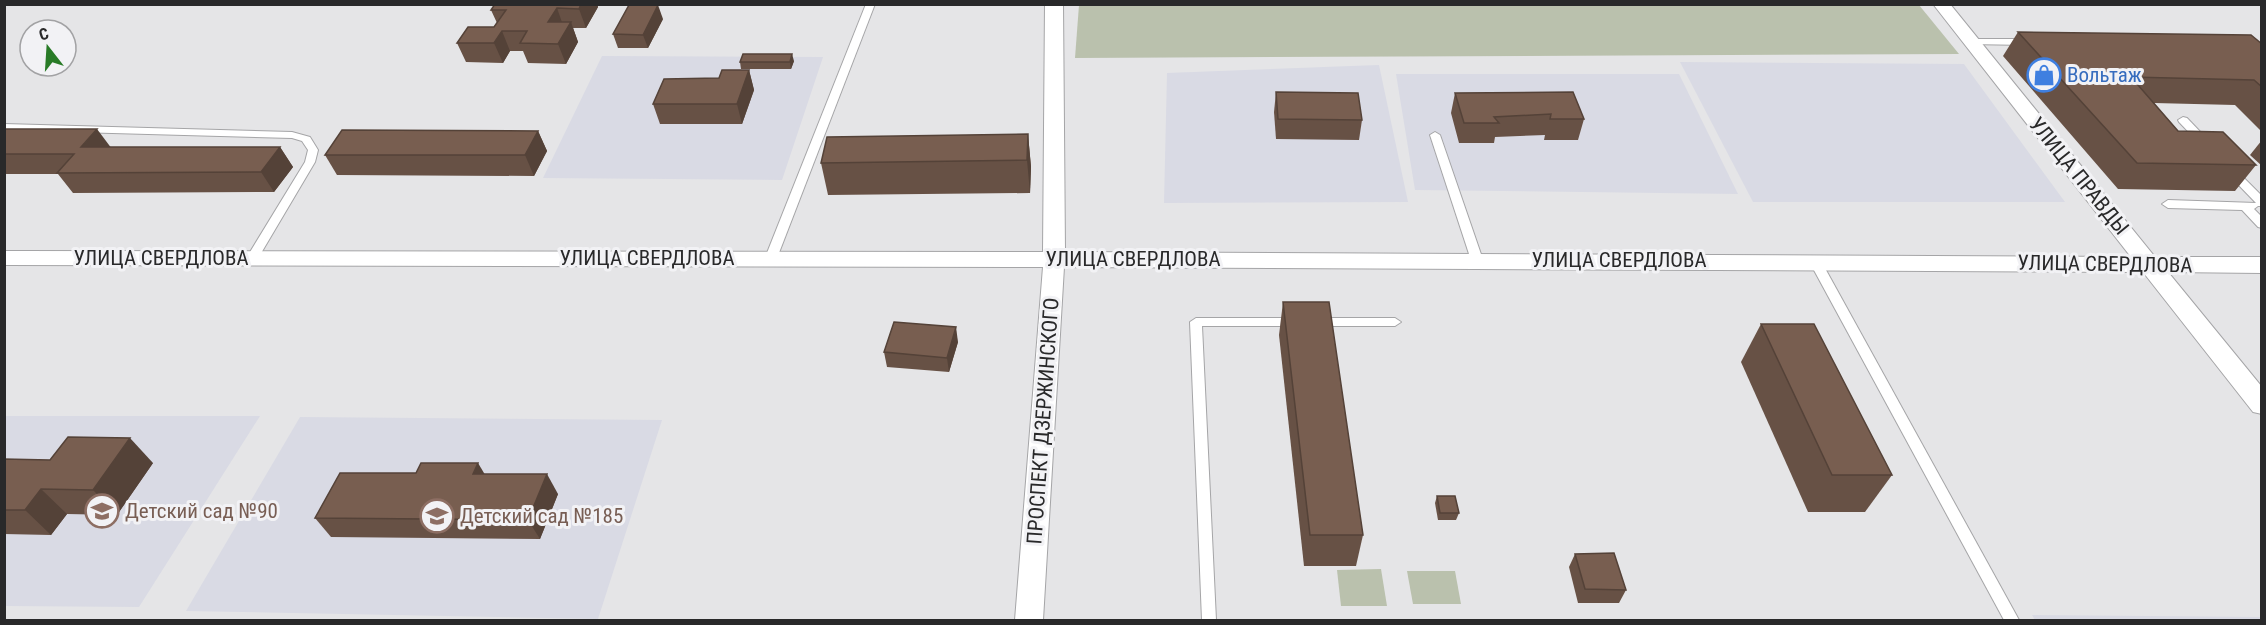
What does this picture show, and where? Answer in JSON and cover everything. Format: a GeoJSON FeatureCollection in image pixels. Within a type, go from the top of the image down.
{"type":"FeatureCollection","features":[{"type":"Feature","properties":{"kind":"street","name":"ПРОСПЕКТ ДЗЕРЖИНСКОГО"},"geometry":{"type":"LineString","coordinates":[[1029,621],[1054,259],[1054,4]]}},
{"type":"Feature","properties":{"kind":"street","name":"УЛИЦА ПРАВДЫ"},"geometry":{"type":"LineString","coordinates":[[1941,4],[2262,405]]}},
{"type":"Feature","properties":{"kind":"street","name":"УЛИЦА СВЕРДЛОВА"},"geometry":{"type":"LineString","coordinates":[[4,258],[1815,261],[2262,265]]}},
{"type":"Feature","properties":{"kind":"lane"},"geometry":{"type":"LineString","coordinates":[[771,258],[871,4]]}},
{"type":"Feature","properties":{"kind":"lane"},"geometry":{"type":"LineString","coordinates":[[1971,42],[2042,41]]}},
{"type":"Feature","properties":{"kind":"lane"},"geometry":{"type":"LineString","coordinates":[[2183,120],[2262,204]]}},
{"type":"Feature","properties":{"kind":"lane"},"geometry":{"type":"LineString","coordinates":[[4,127],[292,135],[306,139],[313,150],[310,162],[253,257]]}},
{"type":"Feature","properties":{"kind":"lane"},"geometry":{"type":"LineString","coordinates":[[1435,135],[1478,260]]}},
{"type":"Feature","properties":{"kind":"lane"},"geometry":{"type":"LineString","coordinates":[[2168,204],[2245,206],[2262,204]]}},
{"type":"Feature","properties":{"kind":"lane"},"geometry":{"type":"LineString","coordinates":[[2245,206],[2262,224]]}},
{"type":"Feature","properties":{"kind":"lane"},"geometry":{"type":"LineString","coordinates":[[1815,261],[2012,621]]}},
{"type":"Feature","properties":{"kind":"lane"},"geometry":{"type":"LineString","coordinates":[[1209,621],[1196,322],[1395,322]]}},
{"type":"Feature","properties":{"kind":"shaded area"},"geometry":{"type":"Polygon","coordinates":[[[602,56],[823,57],[782,180],[543,178],[602,56]]]}},
{"type":"Feature","properties":{"kind":"shaded area"},"geometry":{"type":"Polygon","coordinates":[[[1680,62],[1964,64],[2065,202],[1753,202],[1680,62]]]}},
{"type":"Feature","properties":{"kind":"shaded area"},"geometry":{"type":"Polygon","coordinates":[[[1379,65],[1408,202],[1164,203],[1167,73],[1379,65]]]}},
{"type":"Feature","properties":{"kind":"shaded area"},"geometry":{"type":"Polygon","coordinates":[[[1396,74],[1679,74],[1738,194],[1415,190],[1396,74]]]}},
{"type":"Feature","properties":{"kind":"shaded area","name":"Детский сад №90"},"geometry":{"type":"Polygon","coordinates":[[[5,416],[260,416],[139,607],[5,606],[5,416]]]}},
{"type":"Feature","properties":{"kind":"shaded area","name":"Детский сад №185"},"geometry":{"type":"Polygon","coordinates":[[[300,417],[662,420],[598,619],[186,611],[300,417]]]}},
{"type":"Feature","properties":{"kind":"shaded area"},"geometry":{"type":"Polygon","coordinates":[[[2032,615],[2261,617],[2262,620],[2035,620],[2032,615]]]}},
{"type":"Feature","properties":{"kind":"green space"},"geometry":{"type":"Polygon","coordinates":[[[1079,5],[1919,5],[1959,54],[1075,58],[1079,5]]]}},
{"type":"Feature","properties":{"kind":"green space"},"geometry":{"type":"Polygon","coordinates":[[[1381,569],[1387,606],[1341,606],[1337,570],[1381,569]]]}},
{"type":"Feature","properties":{"kind":"green space"},"geometry":{"type":"Polygon","coordinates":[[[1407,571],[1455,571],[1461,604],[1413,604],[1407,571]]]}},
{"type":"Feature","properties":{"kind":"building"},"geometry":{"type":"Polygon","coordinates":[[[495,4],[581,4],[579,9],[557,8],[548,22],[571,22],[558,44],[520,43],[527,31],[502,31],[494,43],[457,43],[468,27],[494,27],[506,10],[491,10],[495,4]]]}},
{"type":"Feature","properties":{"kind":"building"},"geometry":{"type":"Polygon","coordinates":[[[629,5],[658,5],[643,35],[613,34],[629,5]]]}},
{"type":"Feature","properties":{"kind":"building"},"geometry":{"type":"Polygon","coordinates":[[[2018,32],[2251,35],[2262,44],[2262,87],[2254,80],[2131,77],[2178,131],[2223,132],[2256,165],[2137,163],[2018,32]]]}},
{"type":"Feature","properties":{"kind":"building"},"geometry":{"type":"Polygon","coordinates":[[[743,54],[792,54],[790,62],[740,62],[743,54]]]}},
{"type":"Feature","properties":{"kind":"building"},"geometry":{"type":"Polygon","coordinates":[[[722,70],[749,70],[737,104],[653,104],[664,79],[719,78],[722,70]]]}},
{"type":"Feature","properties":{"kind":"building"},"geometry":{"type":"Polygon","coordinates":[[[1276,92],[1358,93],[1362,120],[1278,119],[1276,92]]]}},
{"type":"Feature","properties":{"kind":"building"},"geometry":{"type":"Polygon","coordinates":[[[1573,92],[1584,119],[1550,119],[1551,114],[1494,117],[1499,123],[1464,123],[1455,93],[1573,92]]]}},
{"type":"Feature","properties":{"kind":"building"},"geometry":{"type":"Polygon","coordinates":[[[4,129],[97,129],[81,147],[280,147],[261,172],[57,173],[74,154],[4,154],[4,129]]]}},
{"type":"Feature","properties":{"kind":"building"},"geometry":{"type":"Polygon","coordinates":[[[342,130],[538,131],[525,155],[325,155],[342,130]]]}},
{"type":"Feature","properties":{"kind":"building"},"geometry":{"type":"Polygon","coordinates":[[[1028,134],[1027,160],[821,163],[827,137],[1028,134]]]}},
{"type":"Feature","properties":{"kind":"building"},"geometry":{"type":"Polygon","coordinates":[[[1283,302],[1329,302],[1363,535],[1310,535],[1283,302]]]}},
{"type":"Feature","properties":{"kind":"building"},"geometry":{"type":"Polygon","coordinates":[[[894,322],[956,327],[947,358],[884,352],[894,322]]]}},
{"type":"Feature","properties":{"kind":"building"},"geometry":{"type":"Polygon","coordinates":[[[1761,324],[1814,324],[1892,475],[1832,475],[1761,324]]]}},
{"type":"Feature","properties":{"kind":"building"},"geometry":{"type":"Polygon","coordinates":[[[68,437],[130,438],[93,490],[41,489],[25,510],[4,510],[4,459],[50,460],[68,437]]]}},
{"type":"Feature","properties":{"kind":"building"},"geometry":{"type":"Polygon","coordinates":[[[421,463],[478,463],[473,474],[547,474],[528,520],[315,518],[340,473],[416,473],[421,463]]]}},
{"type":"Feature","properties":{"kind":"building"},"geometry":{"type":"Polygon","coordinates":[[[1437,496],[1455,496],[1459,513],[1440,513],[1437,496]]]}},
{"type":"Feature","properties":{"kind":"building"},"geometry":{"type":"Polygon","coordinates":[[[1614,553],[1626,590],[1585,589],[1575,554],[1614,553]]]}},
{"type":"Feature","properties":{"kind":"place","name":"Вольтаж"},"geometry":{"type":"Point","coordinates":[2044,75]}},
{"type":"Feature","properties":{"kind":"place","name":"Детский сад №90"},"geometry":{"type":"Point","coordinates":[102,511]}},
{"type":"Feature","properties":{"kind":"place","name":"Детский сад №185"},"geometry":{"type":"Point","coordinates":[437,516]}}]}
